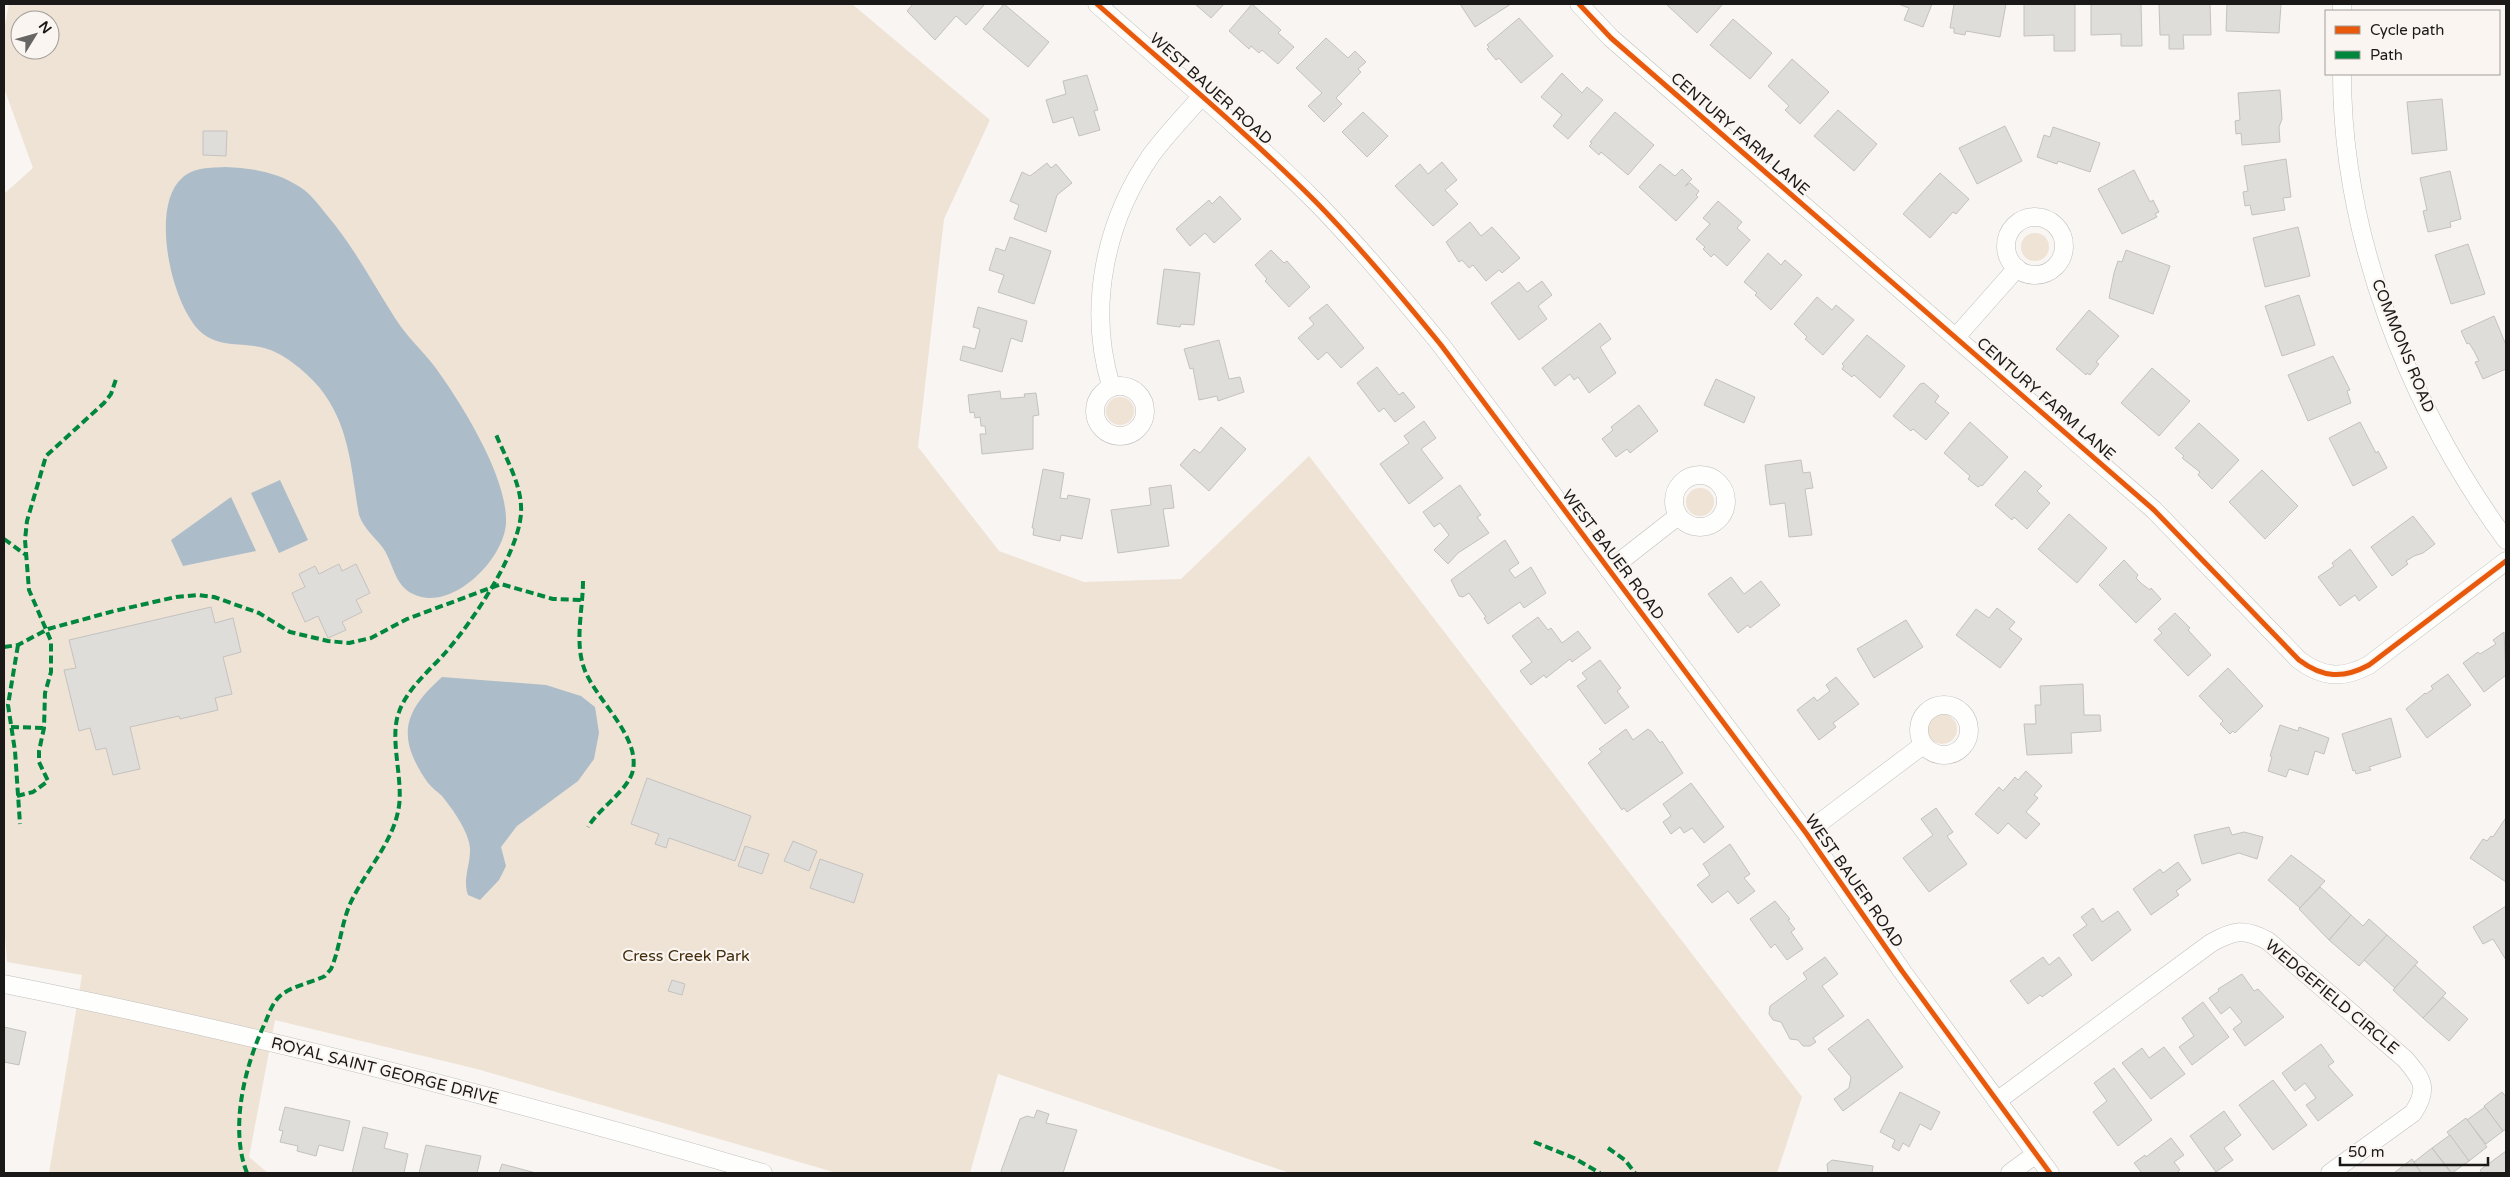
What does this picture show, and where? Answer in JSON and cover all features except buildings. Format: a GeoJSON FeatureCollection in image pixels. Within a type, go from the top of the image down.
{"type":"FeatureCollection","features":[{"type":"Feature","properties":{"kind":"street","name":"WEST BAUER ROAD"},"geometry":{"type":"LineString","coordinates":[[1097,4],[1202,96],[1316,203],[1391,284],[1441,345],[1806,833],[1902,971],[2050,1173]]}},
{"type":"Feature","properties":{"kind":"street","name":"CENTURY FARM LANE"},"geometry":{"type":"LineString","coordinates":[[1579,4],[1611,38],[2154,510],[2299,660],[2311,670],[2323,674],[2344,676],[2369,666],[2506,561]]}},
{"type":"Feature","properties":{"kind":"street","name":"COMMONS ROAD"},"geometry":{"type":"LineString","coordinates":[[2342,75],[2346,140],[2357,208],[2386,313],[2429,413],[2456,463],[2506,540]]}},
{"type":"Feature","properties":{"kind":"street"},"geometry":{"type":"LineString","coordinates":[[1112,386],[1101,350],[1099,317],[1102,277],[1112,235],[1119,215],[1147,163],[1202,96]]}},
{"type":"Feature","properties":{"kind":"street"},"geometry":{"type":"LineString","coordinates":[[1956,337],[2017,268]]}},
{"type":"Feature","properties":{"kind":"street"},"geometry":{"type":"LineString","coordinates":[[1609,570],[1678,516]]}},
{"type":"Feature","properties":{"kind":"street"},"geometry":{"type":"LineString","coordinates":[[1806,833],[1923,745]]}},
{"type":"Feature","properties":{"kind":"street","name":"WEDGEFIELD CIRCLE"},"geometry":{"type":"LineString","coordinates":[[1997,1101],[2211,943],[2225,935],[2241,932],[2254,934],[2268,941],[2405,1059],[2421,1081],[2424,1090],[2421,1100],[2413,1113],[2330,1173]]}},
{"type":"Feature","properties":{"kind":"street","name":"ROYAL SAINT GEORGE DRIVE"},"geometry":{"type":"LineString","coordinates":[[4,984],[350,1061],[601,1126],[763,1173]]}},
{"type":"Feature","properties":{"kind":"street"},"geometry":{"type":"LineString","coordinates":[[2010,1173],[2036,1154]]}},
{"type":"Feature","properties":{"kind":"green space","name":"Cress Creek Park"},"geometry":{"type":"Polygon","coordinates":[[[9,4],[852,4],[990,120],[944,219],[918,447],[999,551],[1084,582],[1181,579],[1309,456],[1802,1097],[1777,1173],[1290,1173],[998,1074],[970,1173],[837,1173],[477,1069],[275,1020],[249,1157],[268,1173],[49,1173],[82,975],[7,962],[4,923],[4,194],[33,168],[4,88],[4,30],[9,4]]]}},
{"type":"Feature","properties":{"kind":"green space"},"geometry":{"type":"Polygon","coordinates":[[[2035,233],[2045,237],[2049,247],[2045,257],[2035,261],[2025,257],[2021,247],[2025,237],[2035,233]]]}},
{"type":"Feature","properties":{"kind":"green space"},"geometry":{"type":"Polygon","coordinates":[[[1120,397],[1130,401],[1134,411],[1130,421],[1120,425],[1110,421],[1106,411],[1110,401],[1120,397]]]}},
{"type":"Feature","properties":{"kind":"green space"},"geometry":{"type":"Polygon","coordinates":[[[1700,488],[1710,492],[1714,502],[1710,512],[1700,516],[1690,512],[1686,502],[1690,492],[1700,488]]]}},
{"type":"Feature","properties":{"kind":"green space"},"geometry":{"type":"Polygon","coordinates":[[[1942,714],[1948,715],[1956,723],[1956,735],[1948,743],[1942,744],[1936,743],[1928,735],[1927,729],[1928,723],[1936,715],[1942,714]]]}},
{"type":"Feature","properties":{"kind":"water"},"geometry":{"type":"Polygon","coordinates":[[[245,168],[273,174],[291,182],[311,196],[336,226],[399,325],[435,367],[470,421],[492,464],[500,485],[505,505],[506,523],[503,537],[486,567],[459,590],[443,596],[428,598],[413,594],[398,580],[387,554],[361,520],[348,448],[343,432],[329,402],[319,387],[300,368],[285,357],[260,347],[216,341],[202,333],[191,320],[174,281],[168,257],[167,211],[172,192],[187,174],[202,169],[245,168]]]}},
{"type":"Feature","properties":{"kind":"water"},"geometry":{"type":"Polygon","coordinates":[[[280,480],[308,540],[279,553],[251,493],[280,480]]]}},
{"type":"Feature","properties":{"kind":"water"},"geometry":{"type":"Polygon","coordinates":[[[231,497],[256,551],[183,566],[171,540],[231,497]]]}},
{"type":"Feature","properties":{"kind":"water"},"geometry":{"type":"Polygon","coordinates":[[[442,677],[546,685],[581,696],[595,707],[599,733],[594,759],[578,781],[517,826],[501,847],[506,866],[499,880],[480,900],[468,895],[466,888],[470,846],[466,834],[449,805],[428,783],[418,767],[411,752],[408,738],[408,726],[412,714],[419,702],[442,677]]]}},
{"type":"Feature","properties":{"kind":"marked path"},"geometry":{"type":"LineString","coordinates":[[17,796],[33,792],[48,781],[39,762],[39,751],[44,728],[45,693],[51,672],[51,641],[29,590],[25,540],[27,521],[46,456],[104,403],[111,394],[117,376]]}},
{"type":"Feature","properties":{"kind":"marked path"},"geometry":{"type":"LineString","coordinates":[[247,1173],[239,1136],[242,1097],[251,1058],[271,1009],[280,996],[325,976],[331,969],[350,904],[385,844],[396,819],[400,795],[395,734],[399,712],[407,695],[457,639],[482,603],[514,542],[520,523],[520,497],[515,478],[495,432]]}},
{"type":"Feature","properties":{"kind":"marked path"},"geometry":{"type":"LineString","coordinates":[[4,539],[26,555]]}},
{"type":"Feature","properties":{"kind":"marked path"},"geometry":{"type":"LineString","coordinates":[[583,581],[579,634],[583,665],[596,690],[623,729],[633,756],[633,770],[626,785],[588,827]]}},
{"type":"Feature","properties":{"kind":"marked path"},"geometry":{"type":"LineString","coordinates":[[4,647],[18,645],[48,629],[114,611],[176,597],[198,595],[214,597],[259,613],[290,632],[328,641],[349,643],[371,638],[407,619],[501,584],[553,599],[583,600]]}},
{"type":"Feature","properties":{"kind":"marked path"},"geometry":{"type":"LineString","coordinates":[[18,645],[8,705],[15,751],[20,824]]}},
{"type":"Feature","properties":{"kind":"marked path"},"geometry":{"type":"LineString","coordinates":[[11,727],[44,728]]}},
{"type":"Feature","properties":{"kind":"marked path"},"geometry":{"type":"LineString","coordinates":[[1534,1142],[1574,1158],[1600,1173]]}},
{"type":"Feature","properties":{"kind":"marked path"},"geometry":{"type":"LineString","coordinates":[[1608,1148],[1625,1160],[1635,1173]]}},
{"type":"Feature","properties":{"kind":"cycle path"},"geometry":{"type":"LineString","coordinates":[[1097,4],[1235,126],[1316,202],[1380,272],[1441,345],[1806,833],[1902,971],[2050,1173]]}},
{"type":"Feature","properties":{"kind":"cycle path"},"geometry":{"type":"LineString","coordinates":[[1579,4],[1611,38],[2154,510],[2299,660],[2308,666],[2333,674],[2350,673],[2360,670],[2506,561]]}}]}
